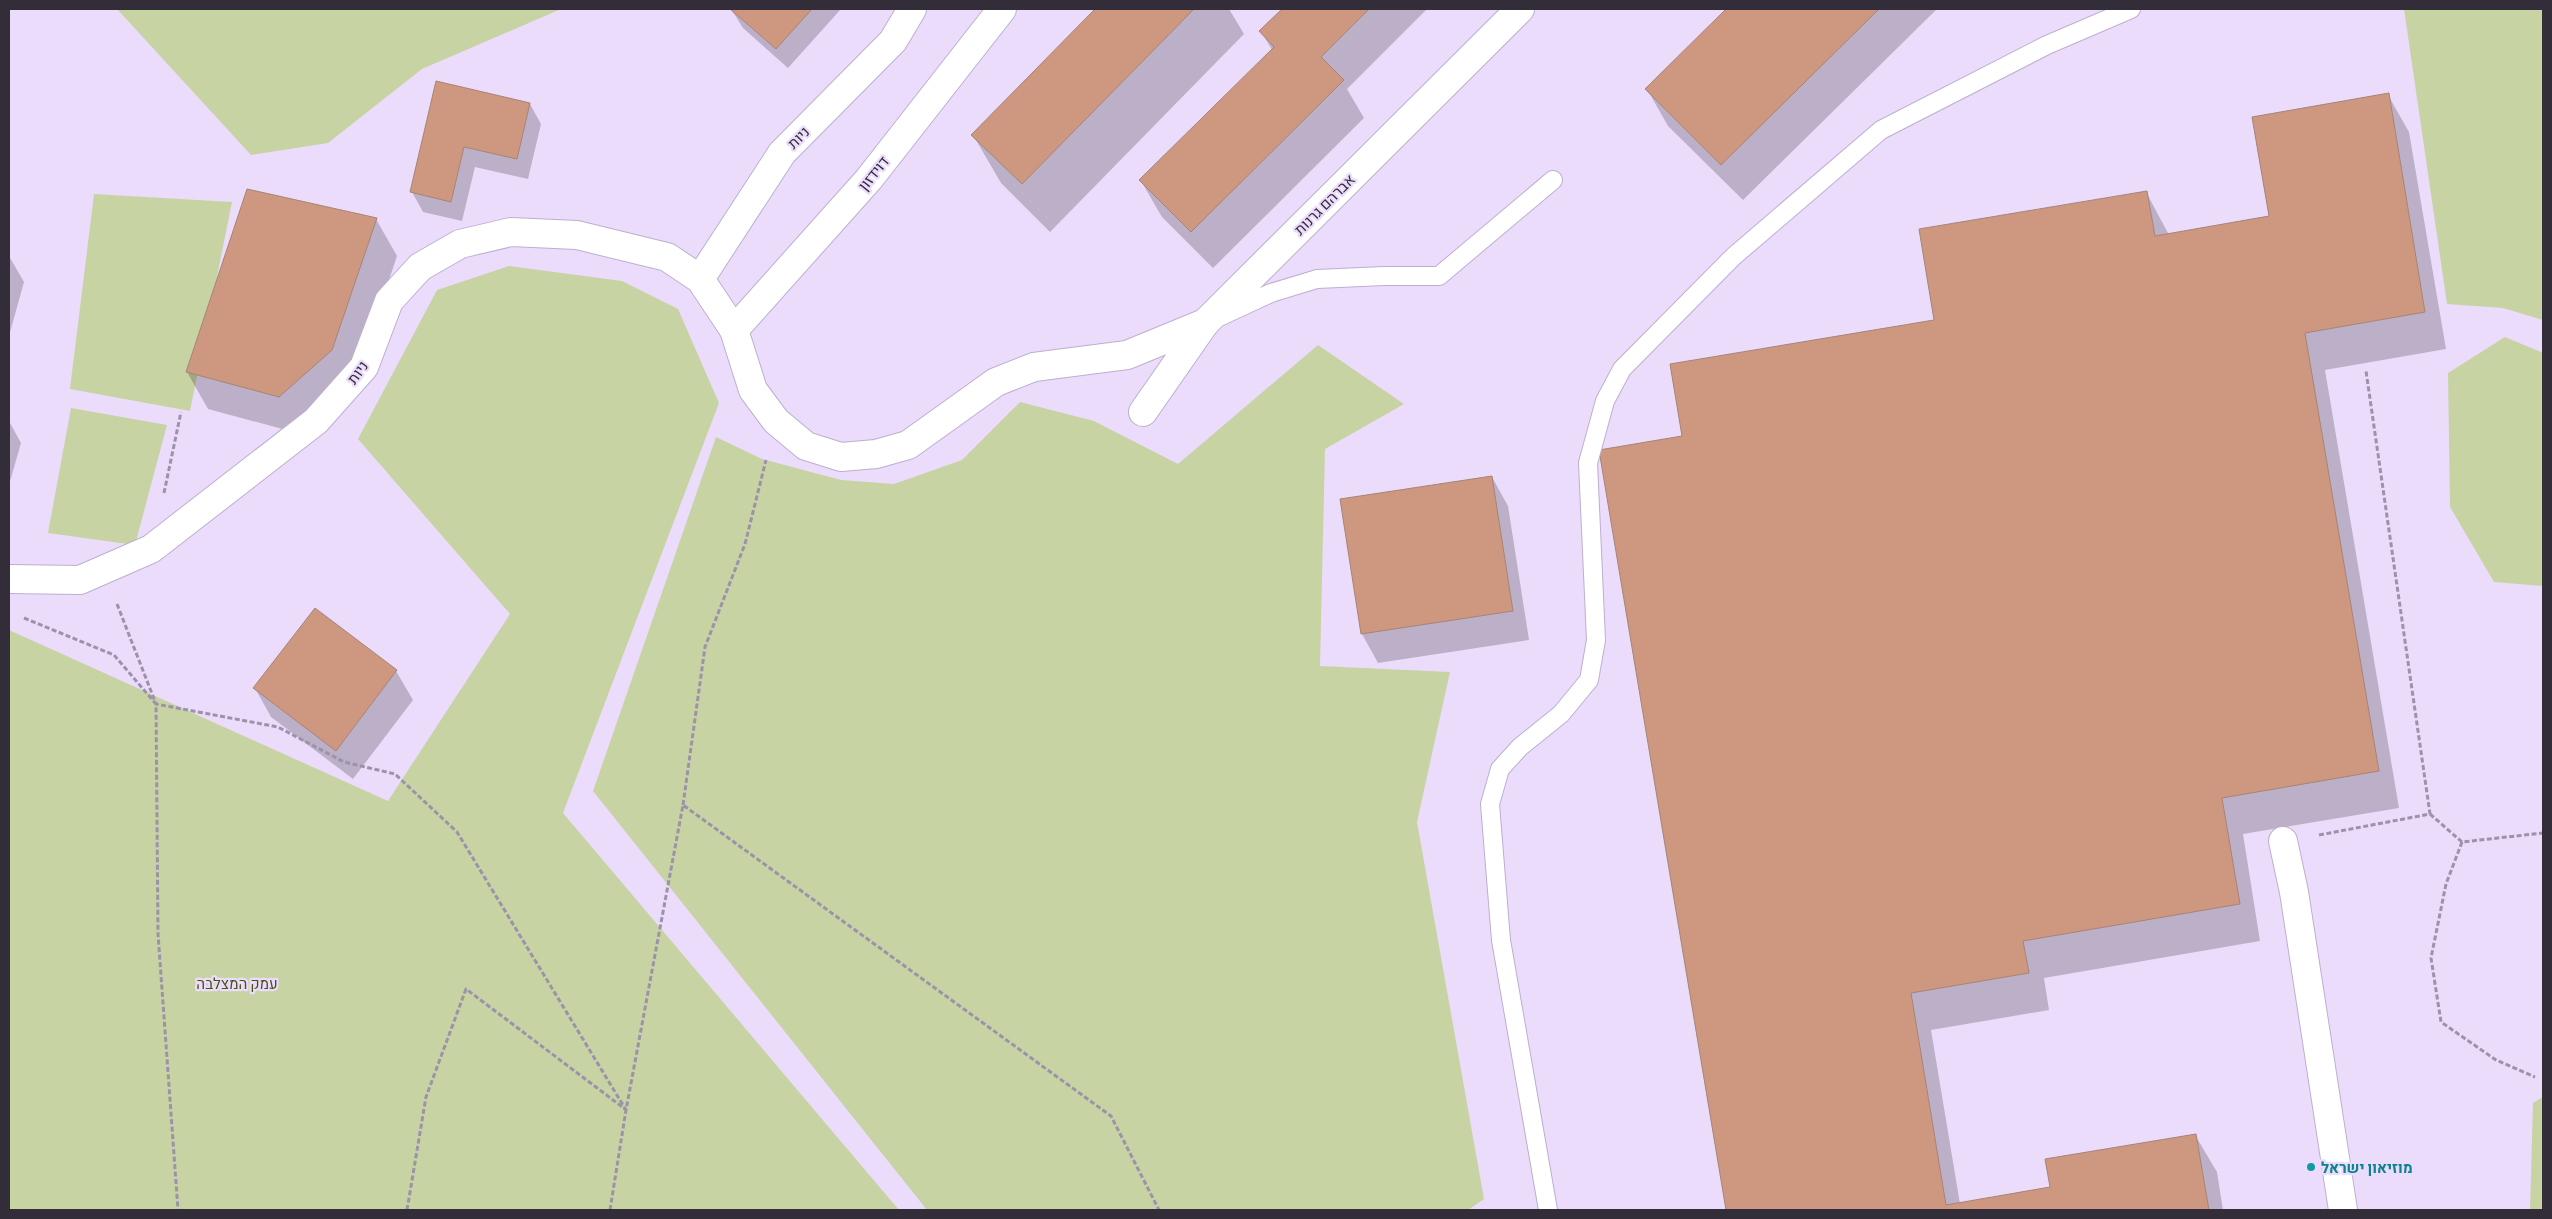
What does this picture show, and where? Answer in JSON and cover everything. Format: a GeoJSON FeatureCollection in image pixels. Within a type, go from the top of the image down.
{"type":"FeatureCollection","features":[{"type":"Feature","properties":{"kind":"street","name":"ניות"},"geometry":{"type":"LineString","coordinates":[[700,279],[782,153],[893,41],[912,9]]}},
{"type":"Feature","properties":{"kind":"street","name":"דוידזון"},"geometry":{"type":"LineString","coordinates":[[734,330],[869,179],[1002,9]]}},
{"type":"Feature","properties":{"kind":"street","name":"אברהם גרנות"},"geometry":{"type":"LineString","coordinates":[[1143,412],[1205,323],[1520,9]]}},
{"type":"Feature","properties":{"kind":"street","name":"ניות"},"geometry":{"type":"LineString","coordinates":[[9,579],[80,580],[151,549],[316,421],[364,367],[389,301],[420,267],[460,244],[511,232],[577,236],[667,257],[700,279],[734,330],[753,390],[776,421],[806,446],[841,457],[876,454],[908,445],[996,382],[1027,370],[1067,362],[1127,355],[1205,323]]}},
{"type":"Feature","properties":{"kind":"street"},"geometry":{"type":"LineString","coordinates":[[2283,842],[2294,892],[2343,1210]]}},
{"type":"Feature","properties":{"kind":"lane"},"geometry":{"type":"LineString","coordinates":[[1548,1210],[1501,940],[1490,804],[1500,769],[1520,747],[1561,714],[1589,680],[1596,640],[1588,463],[1605,401],[1622,369],[1734,256],[1881,130],[2047,45],[2131,9]]}},
{"type":"Feature","properties":{"kind":"lane"},"geometry":{"type":"LineString","coordinates":[[1205,323],[1271,294],[1317,279],[1439,276],[1553,180]]}},
{"type":"Feature","properties":{"kind":"path"},"geometry":{"type":"LineString","coordinates":[[2366,371],[2430,814],[2462,842],[2543,833]]}},
{"type":"Feature","properties":{"kind":"path"},"geometry":{"type":"LineString","coordinates":[[163,494],[181,412]]}},
{"type":"Feature","properties":{"kind":"path"},"geometry":{"type":"LineString","coordinates":[[610,1210],[626,1110],[683,805],[704,647],[745,544],[776,421]]}},
{"type":"Feature","properties":{"kind":"path"},"geometry":{"type":"LineString","coordinates":[[103,570],[156,704],[158,934],[178,1210]]}},
{"type":"Feature","properties":{"kind":"path"},"geometry":{"type":"LineString","coordinates":[[18,615],[114,655],[156,704],[278,727],[344,762],[395,774],[457,832],[626,1110]]}},
{"type":"Feature","properties":{"kind":"path"},"geometry":{"type":"LineString","coordinates":[[683,805],[1111,1116],[1159,1210]]}},
{"type":"Feature","properties":{"kind":"path"},"geometry":{"type":"LineString","coordinates":[[2283,842],[2430,814]]}},
{"type":"Feature","properties":{"kind":"path"},"geometry":{"type":"LineString","coordinates":[[2462,842],[2446,884],[2431,958],[2441,1022],[2496,1060],[2535,1077]]}},
{"type":"Feature","properties":{"kind":"path"},"geometry":{"type":"LineString","coordinates":[[407,1210],[426,1097],[466,989],[626,1110]]}},
{"type":"Feature","properties":{"kind":"green space"},"geometry":{"type":"Polygon","coordinates":[[[117,9],[561,9],[422,69],[328,143],[251,155],[117,9]]]}},
{"type":"Feature","properties":{"kind":"green space"},"geometry":{"type":"Polygon","coordinates":[[[2404,9],[2543,9],[2543,320],[2503,308],[2447,304],[2404,9]]]}},
{"type":"Feature","properties":{"kind":"green space"},"geometry":{"type":"Polygon","coordinates":[[[94,194],[232,202],[190,411],[70,389],[94,194]]]}},
{"type":"Feature","properties":{"kind":"green space","name":"עמק המצלבה"},"geometry":{"type":"Polygon","coordinates":[[[509,266],[622,281],[678,309],[719,403],[563,813],[899,1210],[9,1210],[9,630],[388,801],[510,614],[358,439],[437,290],[509,266]]]}},
{"type":"Feature","properties":{"kind":"green space"},"geometry":{"type":"Polygon","coordinates":[[[2505,337],[2543,353],[2543,586],[2494,582],[2450,507],[2448,373],[2505,337]]]}},
{"type":"Feature","properties":{"kind":"green space"},"geometry":{"type":"Polygon","coordinates":[[[1318,345],[1404,404],[1325,449],[1320,666],[1450,672],[1417,822],[1484,1199],[1468,1210],[927,1210],[593,791],[716,437],[762,459],[841,480],[894,484],[962,460],[1020,402],[1094,421],[1178,464],[1318,345]]]}},
{"type":"Feature","properties":{"kind":"green space"},"geometry":{"type":"Polygon","coordinates":[[[71,408],[167,425],[135,545],[48,533],[71,408]]]}},
{"type":"Feature","properties":{"kind":"green space"},"geometry":{"type":"Polygon","coordinates":[[[2543,1097],[2543,1210],[2530,1210],[2533,1103],[2543,1097]]]}},
{"type":"Feature","properties":{"kind":"building"},"geometry":{"type":"Polygon","coordinates":[[[730,9],[812,9],[776,49],[730,9]]]}},
{"type":"Feature","properties":{"kind":"building"},"geometry":{"type":"Polygon","coordinates":[[[1095,9],[1194,9],[1022,184],[971,135],[1095,9]]]}},
{"type":"Feature","properties":{"kind":"building"},"geometry":{"type":"Polygon","coordinates":[[[1282,9],[1369,9],[1321,57],[1344,80],[1191,232],[1139,180],[1274,47],[1259,31],[1282,9]]]}},
{"type":"Feature","properties":{"kind":"building"},"geometry":{"type":"Polygon","coordinates":[[[1726,9],[1879,9],[1721,165],[1645,89],[1726,9]]]}},
{"type":"Feature","properties":{"kind":"building"},"geometry":{"type":"Polygon","coordinates":[[[436,81],[530,103],[517,159],[464,147],[451,202],[410,192],[436,81]]]}},
{"type":"Feature","properties":{"kind":"building"},"geometry":{"type":"Polygon","coordinates":[[[2389,93],[2425,312],[2305,333],[2379,771],[2222,798],[2240,904],[2023,941],[2029,973],[1911,993],[1946,1205],[2050,1187],[2045,1159],[2196,1134],[2209,1210],[1726,1210],[1599,450],[1682,436],[1670,364],[1934,320],[1919,229],[2147,191],[2155,236],[2269,216],[2252,117],[2389,93]]]}},
{"type":"Feature","properties":{"kind":"building"},"geometry":{"type":"Polygon","coordinates":[[[247,189],[377,218],[332,350],[279,397],[186,372],[247,189]]]}},
{"type":"Feature","properties":{"kind":"building"},"geometry":{"type":"Polygon","coordinates":[[[1492,476],[1513,611],[1361,634],[1340,499],[1492,476]]]}},
{"type":"Feature","properties":{"kind":"building"},"geometry":{"type":"Polygon","coordinates":[[[315,608],[397,670],[336,751],[253,688],[315,608]]]}},
{"type":"Feature","properties":{"kind":"place","name":"מוזיאון ישראל"},"geometry":{"type":"Point","coordinates":[2311,1167]}}]}
